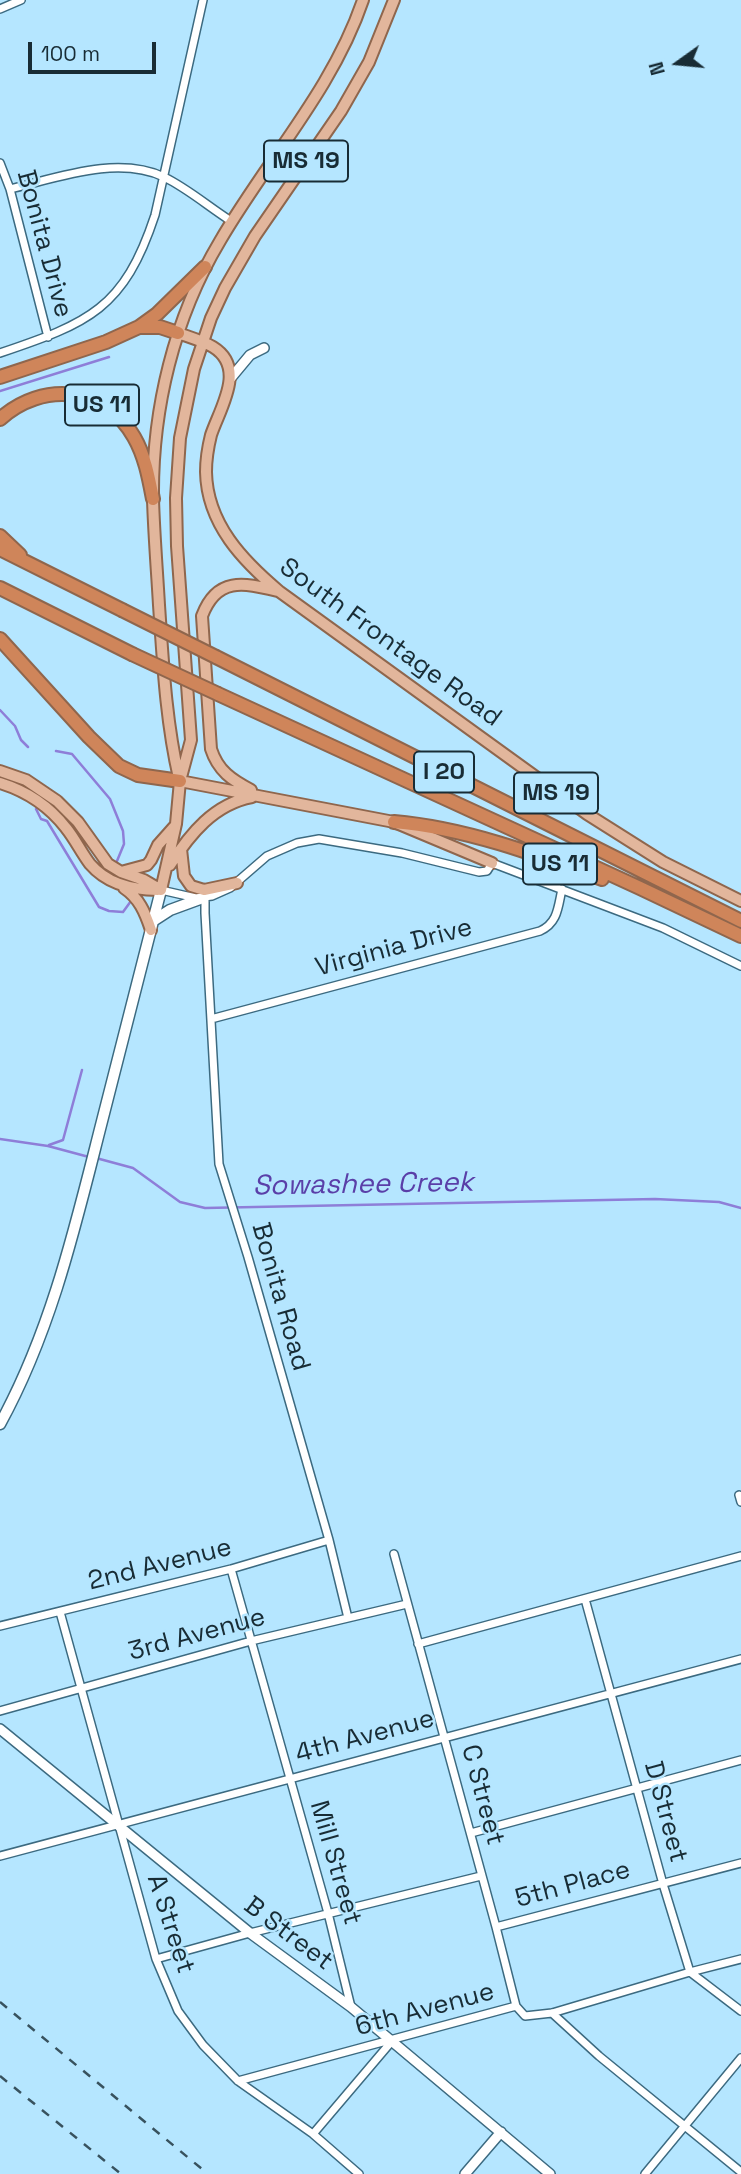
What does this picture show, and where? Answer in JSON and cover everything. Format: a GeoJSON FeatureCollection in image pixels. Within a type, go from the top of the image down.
{"type":"FeatureCollection","features":[{"type":"Feature","properties":{"kind":"highway"},"geometry":{"type":"LineString","coordinates":[[0,377],[106,342],[139,327],[157,314],[205,267]]}},
{"type":"Feature","properties":{"kind":"highway"},"geometry":{"type":"LineString","coordinates":[[139,327],[160,327],[178,333]]}},
{"type":"Feature","properties":{"kind":"highway","name":"US 11"},"geometry":{"type":"LineString","coordinates":[[0,419],[25,401],[48,394],[71,394],[99,402],[110,409],[135,437],[153,499]]}},
{"type":"Feature","properties":{"kind":"highway"},"geometry":{"type":"LineString","coordinates":[[0,536],[28,562]]}},
{"type":"Feature","properties":{"kind":"highway","name":"I 20"},"geometry":{"type":"LineString","coordinates":[[0,549],[741,921]]}},
{"type":"Feature","properties":{"kind":"highway","name":"I 20"},"geometry":{"type":"LineString","coordinates":[[0,587],[132,654],[741,936]]}},
{"type":"Feature","properties":{"kind":"highway"},"geometry":{"type":"LineString","coordinates":[[0,639],[89,737],[120,766],[138,775],[180,781]]}},
{"type":"Feature","properties":{"kind":"highway","name":"US 11"},"geometry":{"type":"LineString","coordinates":[[394,822],[433,827],[480,838],[617,884],[640,888]]}},
{"type":"Feature","properties":{"kind":"main road","name":"MS 19"},"geometry":{"type":"LineString","coordinates":[[153,499],[161,399],[188,302],[231,221],[326,80],[363,0]]}},
{"type":"Feature","properties":{"kind":"main road","name":"MS 19"},"geometry":{"type":"LineString","coordinates":[[202,342],[217,304],[246,250],[341,111],[369,62],[394,0]]}},
{"type":"Feature","properties":{"kind":"main road"},"geometry":{"type":"LineString","coordinates":[[178,333],[213,347],[222,355],[228,366],[230,379]]}},
{"type":"Feature","properties":{"kind":"main road"},"geometry":{"type":"LineString","coordinates":[[202,342],[183,418],[177,479],[177,546],[191,740],[180,781],[261,796]]}},
{"type":"Feature","properties":{"kind":"main road","name":"South Frontage Road"},"geometry":{"type":"LineString","coordinates":[[230,379],[227,396],[207,451],[208,487],[218,519],[231,544],[256,571],[280,592],[598,821],[663,862],[741,901]]}},
{"type":"Feature","properties":{"kind":"main road","name":"US 11"},"geometry":{"type":"LineString","coordinates":[[153,499],[170,741],[180,781],[176,818]]}},
{"type":"Feature","properties":{"kind":"main road"},"geometry":{"type":"LineString","coordinates":[[261,796],[233,780],[220,768],[214,756],[209,737],[201,625],[202,616],[210,600],[225,587],[246,584],[280,592]]}},
{"type":"Feature","properties":{"kind":"main road"},"geometry":{"type":"LineString","coordinates":[[0,771],[26,780],[57,800],[78,822],[103,860],[139,902],[152,926]]}},
{"type":"Feature","properties":{"kind":"main road"},"geometry":{"type":"LineString","coordinates":[[0,783],[21,791],[46,806],[67,829],[91,864],[106,878],[120,878],[147,865],[176,818]]}},
{"type":"Feature","properties":{"kind":"main road","name":"US 11"},"geometry":{"type":"LineString","coordinates":[[161,890],[166,872],[188,838],[224,806],[242,799],[261,796],[394,822]]}},
{"type":"Feature","properties":{"kind":"main road"},"geometry":{"type":"LineString","coordinates":[[176,818],[184,876],[191,886],[204,890],[237,883]]}},
{"type":"Feature","properties":{"kind":"main road"},"geometry":{"type":"LineString","coordinates":[[166,872],[176,818]]}},
{"type":"Feature","properties":{"kind":"main road"},"geometry":{"type":"LineString","coordinates":[[394,822],[492,863]]}},
{"type":"Feature","properties":{"kind":"main road"},"geometry":{"type":"LineString","coordinates":[[0,1424],[40,1338],[57,1288],[161,890],[143,890],[120,878]]}},
{"type":"Feature","properties":{"kind":"main road"},"geometry":{"type":"LineString","coordinates":[[152,926],[170,910],[202,898]]}},
{"type":"Feature","properties":{"kind":"street"},"geometry":{"type":"LineString","coordinates":[[0,9],[21,0]]}},
{"type":"Feature","properties":{"kind":"street"},"geometry":{"type":"LineString","coordinates":[[0,353],[65,330],[94,313],[111,299],[126,281],[146,244],[165,177],[203,0]]}},
{"type":"Feature","properties":{"kind":"street","name":"Bonita Drive"},"geometry":{"type":"LineString","coordinates":[[0,163],[10,189],[48,337]]}},
{"type":"Feature","properties":{"kind":"street"},"geometry":{"type":"LineString","coordinates":[[10,189],[89,172],[111,169],[140,170],[165,177],[231,221]]}},
{"type":"Feature","properties":{"kind":"street"},"geometry":{"type":"LineString","coordinates":[[230,379],[250,355],[264,348]]}},
{"type":"Feature","properties":{"kind":"street"},"geometry":{"type":"LineString","coordinates":[[161,890],[202,898],[219,894],[272,854],[297,843],[319,839],[402,853],[479,872],[487,870],[492,863],[663,928],[741,966]]}},
{"type":"Feature","properties":{"kind":"street","name":"Virginia Drive"},"geometry":{"type":"LineString","coordinates":[[211,1019],[540,931],[554,922],[562,889]]}},
{"type":"Feature","properties":{"kind":"street","name":"Bonita Road"},"geometry":{"type":"LineString","coordinates":[[202,898],[219,1164],[248,1257],[348,1618]]}},
{"type":"Feature","properties":{"kind":"street","name":"2nd Avenue"},"geometry":{"type":"LineString","coordinates":[[0,1626],[231,1569],[328,1540]]}},
{"type":"Feature","properties":{"kind":"street","name":"C Street"},"geometry":{"type":"LineString","coordinates":[[394,1554],[516,2006]]}},
{"type":"Feature","properties":{"kind":"street"},"geometry":{"type":"LineString","coordinates":[[418,1644],[741,1556]]}},
{"type":"Feature","properties":{"kind":"street","name":"Mill Street"},"geometry":{"type":"LineString","coordinates":[[231,1569],[352,2007]]}},
{"type":"Feature","properties":{"kind":"street","name":"D Street"},"geometry":{"type":"LineString","coordinates":[[585,1600],[690,1972]]}},
{"type":"Feature","properties":{"kind":"street","name":"3rd Avenue"},"geometry":{"type":"LineString","coordinates":[[0,1711],[251,1642],[407,1604]]}},
{"type":"Feature","properties":{"kind":"street","name":"A Street"},"geometry":{"type":"LineString","coordinates":[[60,1612],[156,1959],[178,2011],[203,2045],[239,2081],[313,2134],[359,2174]]}},
{"type":"Feature","properties":{"kind":"street","name":"4th Avenue"},"geometry":{"type":"LineString","coordinates":[[0,1856],[741,1659]]}},
{"type":"Feature","properties":{"kind":"street","name":"B Street"},"geometry":{"type":"LineString","coordinates":[[0,1729],[250,1933],[352,2007],[550,2174]]}},
{"type":"Feature","properties":{"kind":"street"},"geometry":{"type":"LineString","coordinates":[[471,1833],[741,1760]]}},
{"type":"Feature","properties":{"kind":"street","name":"5th Place"},"geometry":{"type":"LineString","coordinates":[[496,1927],[741,1863]]}},
{"type":"Feature","properties":{"kind":"street"},"geometry":{"type":"LineString","coordinates":[[156,1959],[481,1876]]}},
{"type":"Feature","properties":{"kind":"street","name":"6th Avenue"},"geometry":{"type":"LineString","coordinates":[[239,2081],[516,2006],[525,2016],[552,2013],[741,1959]]}},
{"type":"Feature","properties":{"kind":"street"},"geometry":{"type":"LineString","coordinates":[[690,1972],[741,2011]]}},
{"type":"Feature","properties":{"kind":"street"},"geometry":{"type":"LineString","coordinates":[[552,2013],[599,2056],[741,2172]]}},
{"type":"Feature","properties":{"kind":"street"},"geometry":{"type":"LineString","coordinates":[[313,2134],[393,2041]]}},
{"type":"Feature","properties":{"kind":"street"},"geometry":{"type":"LineString","coordinates":[[645,2174],[741,2058]]}},
{"type":"Feature","properties":{"kind":"street"},"geometry":{"type":"LineString","coordinates":[[465,2174],[500,2132]]}},
{"type":"Feature","properties":{"kind":"waterway"},"geometry":{"type":"LineString","coordinates":[[0,391],[109,357]]}},
{"type":"Feature","properties":{"kind":"waterway"},"geometry":{"type":"LineString","coordinates":[[0,710],[15,726],[21,740],[28,747]]}},
{"type":"Feature","properties":{"kind":"waterway"},"geometry":{"type":"LineString","coordinates":[[56,751],[72,754],[110,799],[123,831],[124,844],[117,861]]}},
{"type":"Feature","properties":{"kind":"waterway"},"geometry":{"type":"LineString","coordinates":[[36,809],[41,819],[47,821],[99,907],[123,912],[131,901]]}},
{"type":"Feature","properties":{"kind":"waterway"},"geometry":{"type":"LineString","coordinates":[[49,1145],[63,1140],[82,1070]]}},
{"type":"Feature","properties":{"kind":"waterway","name":"Sowashee Creek"},"geometry":{"type":"LineString","coordinates":[[0,1139],[48,1146],[89,1157]]}},
{"type":"Feature","properties":{"kind":"waterway","name":"Sowashee Creek"},"geometry":{"type":"LineString","coordinates":[[96,1158],[133,1168],[180,1202],[205,1208],[655,1199],[719,1202],[741,1208]]}},
{"type":"Feature","properties":{"kind":"railway"},"geometry":{"type":"LineString","coordinates":[[0,2002],[208,2174]]}},
{"type":"Feature","properties":{"kind":"railway"},"geometry":{"type":"LineString","coordinates":[[0,2076],[121,2174]]}}]}
